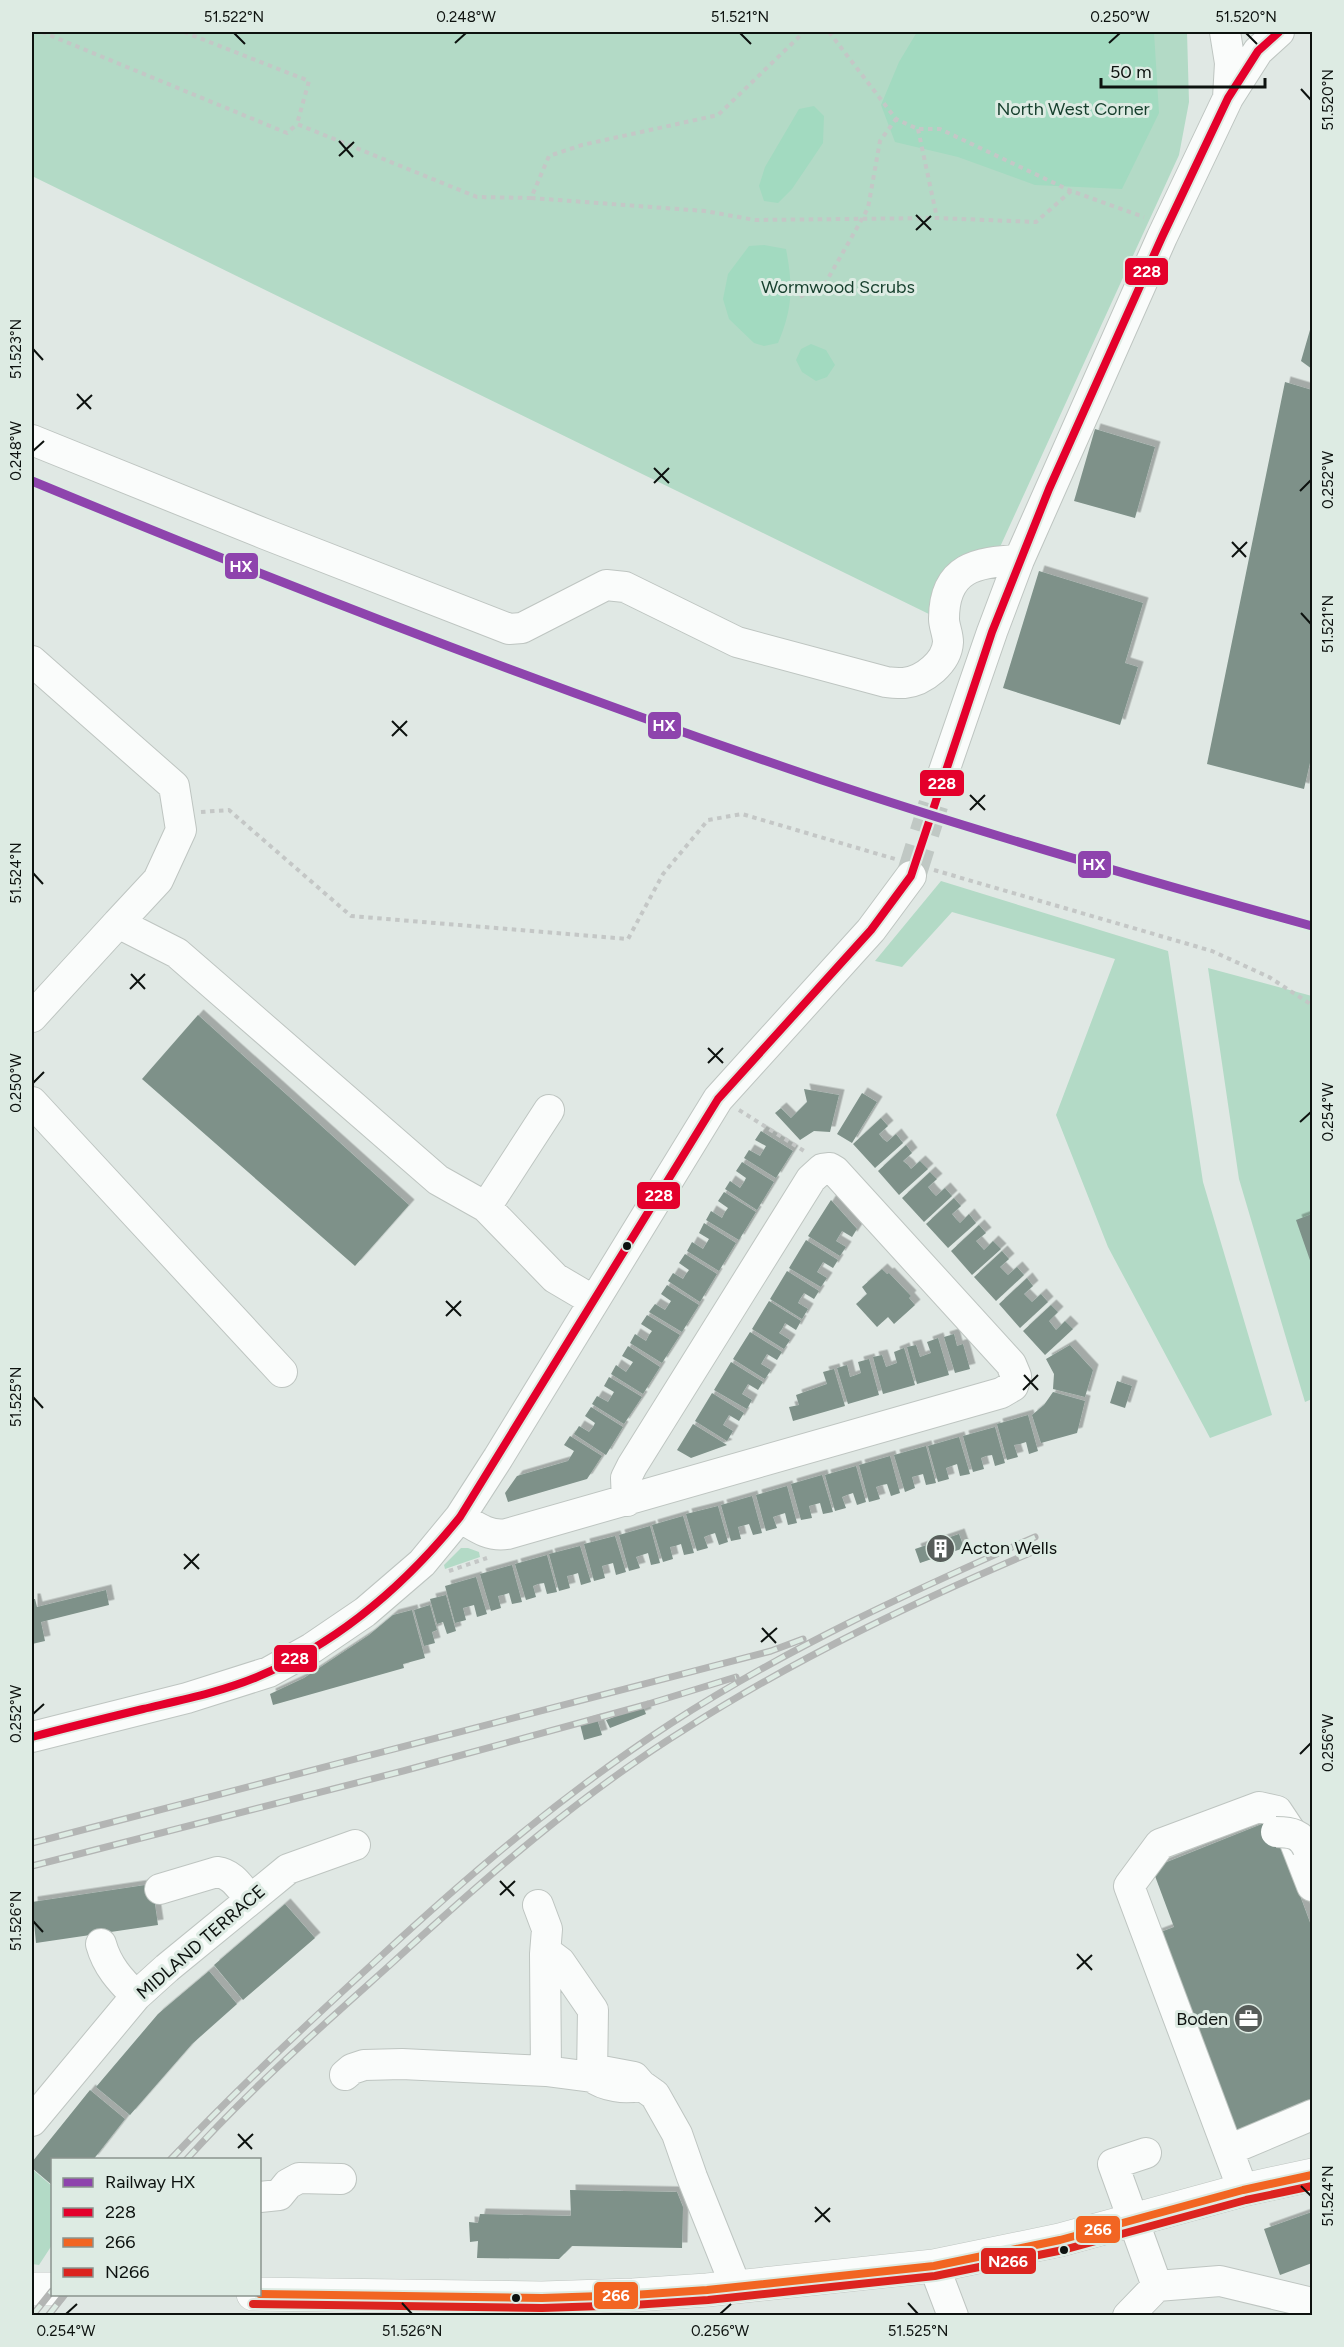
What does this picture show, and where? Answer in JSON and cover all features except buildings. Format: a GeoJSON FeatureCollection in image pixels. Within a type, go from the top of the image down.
{"type":"FeatureCollection","features":[{"type":"Feature","properties":{"kind":"main road"},"geometry":{"type":"LineString","coordinates":[[258,2296],[312,2306],[542,2298],[595,2306],[736,2286],[934,2266],[1060,2240],[1243,2190],[1312,2175]]}},
{"type":"Feature","properties":{"kind":"main road"},"geometry":{"type":"LineString","coordinates":[[32,2289],[51,2289]]}},
{"type":"Feature","properties":{"kind":"street"},"geometry":{"type":"LineString","coordinates":[[1225,32],[1230,63],[1228,98]]}},
{"type":"Feature","properties":{"kind":"street"},"geometry":{"type":"LineString","coordinates":[[942,777],[1019,560],[1166,228],[1228,98],[1258,51],[1279,32]]}},
{"type":"Feature","properties":{"kind":"street"},"geometry":{"type":"LineString","coordinates":[[32,440],[509,629],[522,628],[606,585],[625,587],[737,642],[885,682],[905,683],[917,680],[936,667],[944,656],[948,642],[944,620],[946,597],[952,584],[962,572],[975,565],[988,562],[1019,560]]}},
{"type":"Feature","properties":{"kind":"street"},"geometry":{"type":"LineString","coordinates":[[32,660],[174,786],[181,830],[158,880],[32,1017]]}},
{"type":"Feature","properties":{"kind":"street"},"geometry":{"type":"LineString","coordinates":[[32,1737],[187,1698],[269,1671],[312,1648],[382,1598],[422,1563],[460,1517],[718,1099],[871,930],[914,868]]}},
{"type":"Feature","properties":{"kind":"street"},"geometry":{"type":"LineString","coordinates":[[118,923],[177,953],[438,1179],[486,1207],[555,1278],[594,1301]]}},
{"type":"Feature","properties":{"kind":"street"},"geometry":{"type":"LineString","coordinates":[[32,1102],[282,1372]]}},
{"type":"Feature","properties":{"kind":"street"},"geometry":{"type":"LineString","coordinates":[[486,1207],[549,1110]]}},
{"type":"Feature","properties":{"kind":"street"},"geometry":{"type":"LineString","coordinates":[[460,1517],[496,1536],[627,1501],[1001,1393],[1013,1386],[1015,1371],[835,1171],[830,1168],[822,1169],[811,1179],[632,1466],[626,1478],[627,1501]]}},
{"type":"Feature","properties":{"kind":"street"},"geometry":{"type":"LineString","coordinates":[[1243,2190],[1129,1886],[1160,1844],[1258,1807],[1276,1811],[1297,1843],[1312,1886]]}},
{"type":"Feature","properties":{"kind":"street","name":"MIDLAND TERRACE"},"geometry":{"type":"LineString","coordinates":[[32,2121],[136,1996],[167,1968],[278,1875],[288,1869],[355,1845]]}},
{"type":"Feature","properties":{"kind":"street"},"geometry":{"type":"LineString","coordinates":[[160,1889],[217,1872],[225,1873],[232,1878],[250,1899]]}},
{"type":"Feature","properties":{"kind":"street"},"geometry":{"type":"LineString","coordinates":[[538,1905],[548,1929],[545,1954],[546,2071]]}},
{"type":"Feature","properties":{"kind":"street"},"geometry":{"type":"LineString","coordinates":[[101,1944],[105,1959],[113,1972],[136,1996]]}},
{"type":"Feature","properties":{"kind":"street"},"geometry":{"type":"LineString","coordinates":[[545,1954],[560,1962],[593,2010],[592,2077]]}},
{"type":"Feature","properties":{"kind":"street"},"geometry":{"type":"LineString","coordinates":[[345,2075],[352,2069],[364,2065],[402,2064],[546,2071],[592,2077],[600,2083],[633,2088],[641,2085],[655,2095],[677,2134],[736,2286]]}},
{"type":"Feature","properties":{"kind":"street"},"geometry":{"type":"LineString","coordinates":[[1229,2150],[1312,2115]]}},
{"type":"Feature","properties":{"kind":"street"},"geometry":{"type":"LineString","coordinates":[[1146,2153],[1113,2164],[1156,2286]]}},
{"type":"Feature","properties":{"kind":"street"},"geometry":{"type":"LineString","coordinates":[[261,2197],[279,2195],[288,2184],[299,2178],[341,2179]]}},
{"type":"Feature","properties":{"kind":"street"},"geometry":{"type":"LineString","coordinates":[[934,2266],[953,2316]]}},
{"type":"Feature","properties":{"kind":"street"},"geometry":{"type":"LineString","coordinates":[[1128,2316],[1156,2286],[1220,2281],[1312,2303]]}},
{"type":"Feature","properties":{"kind":"path"},"geometry":{"type":"LineString","coordinates":[[42,32],[287,133],[297,124],[309,81],[184,32]]}},
{"type":"Feature","properties":{"kind":"path"},"geometry":{"type":"LineString","coordinates":[[531,198],[549,156],[582,146],[718,115],[804,32]]}},
{"type":"Feature","properties":{"kind":"path"},"geometry":{"type":"LineString","coordinates":[[829,32],[896,119],[918,129],[940,129],[1071,191],[1150,219],[1166,228]]}},
{"type":"Feature","properties":{"kind":"path"},"geometry":{"type":"LineString","coordinates":[[800,297],[826,282],[868,208],[880,141],[896,119]]}},
{"type":"Feature","properties":{"kind":"path"},"geometry":{"type":"LineString","coordinates":[[297,124],[477,197],[531,198],[705,211],[755,220],[937,218],[1036,222],[1071,191]]}},
{"type":"Feature","properties":{"kind":"path"},"geometry":{"type":"LineString","coordinates":[[918,129],[937,218]]}},
{"type":"Feature","properties":{"kind":"path"},"geometry":{"type":"LineString","coordinates":[[178,814],[229,810],[351,916],[628,939],[663,874],[708,820],[742,814],[914,868],[1212,951],[1269,977],[1312,1005]]}},
{"type":"Feature","properties":{"kind":"path"},"geometry":{"type":"LineString","coordinates":[[735,1107],[807,1153]]}},
{"type":"Feature","properties":{"kind":"path"},"geometry":{"type":"LineString","coordinates":[[447,1572],[490,1557]]}},
{"type":"Feature","properties":{"kind":"green space","name":"Wormwood Scrubs"},"geometry":{"type":"Polygon","coordinates":[[[32,32],[1187,32],[1189,102],[1179,155],[1000,547],[970,554],[948,565],[936,584],[933,616],[32,176],[32,32]]]}},
{"type":"Feature","properties":{"kind":"green space","name":"North West Corner"},"geometry":{"type":"Polygon","coordinates":[[[917,32],[1154,32],[1159,113],[1122,189],[1035,185],[958,157],[895,142],[881,105],[899,62],[917,32]]]}},
{"type":"Feature","properties":{"kind":"green space"},"geometry":{"type":"Polygon","coordinates":[[[814,106],[824,116],[823,143],[792,189],[778,203],[764,201],[759,186],[765,167],[799,109],[814,106]]]}},
{"type":"Feature","properties":{"kind":"green space"},"geometry":{"type":"Polygon","coordinates":[[[764,245],[786,249],[790,274],[790,297],[787,319],[778,343],[764,346],[754,343],[729,319],[723,299],[728,274],[749,246],[764,245]]]}},
{"type":"Feature","properties":{"kind":"green space"},"geometry":{"type":"Polygon","coordinates":[[[811,344],[826,350],[835,365],[827,377],[816,381],[802,372],[796,360],[801,349],[811,344]]]}},
{"type":"Feature","properties":{"kind":"green space"},"geometry":{"type":"Polygon","coordinates":[[[941,881],[1168,951],[1203,1182],[1272,1415],[1210,1438],[1108,1247],[1056,1115],[1115,959],[952,912],[902,967],[875,961],[941,881]]]}},
{"type":"Feature","properties":{"kind":"green space"},"geometry":{"type":"Polygon","coordinates":[[[1208,968],[1312,996],[1312,1399],[1305,1402],[1239,1179],[1208,968]]]}},
{"type":"Feature","properties":{"kind":"green space"},"geometry":{"type":"Polygon","coordinates":[[[461,1548],[479,1552],[480,1557],[445,1569],[444,1565],[461,1548]]]}},
{"type":"Feature","properties":{"kind":"green space"},"geometry":{"type":"Polygon","coordinates":[[[32,2169],[51,2185],[51,2247],[39,2265],[32,2264],[32,2169]]]}},
{"type":"Feature","properties":{"kind":"tunnel"},"geometry":{"type":"LineString","coordinates":[[911,876],[942,777]]}},
{"type":"Feature","properties":{"kind":"railway"},"geometry":{"type":"LineString","coordinates":[[172,2158],[273,2057],[414,1926],[484,1864],[557,1805],[631,1750],[714,1697],[803,1646],[941,1579],[1035,1537]]}},
{"type":"Feature","properties":{"kind":"railway"},"geometry":{"type":"LineString","coordinates":[[188,2158],[260,2084],[426,1932],[533,1839],[608,1781],[687,1728],[817,1653],[907,1608],[1044,1547]]}},
{"type":"Feature","properties":{"kind":"railway"},"geometry":{"type":"LineString","coordinates":[[32,1843],[771,1651],[803,1639]]}},
{"type":"Feature","properties":{"kind":"railway"},"geometry":{"type":"LineString","coordinates":[[32,1866],[403,1771],[645,1705],[736,1677]]}},
{"type":"Feature","properties":{"kind":"railway"},"geometry":{"type":"LineString","coordinates":[[32,2316],[51,2292]]}},
{"type":"Feature","properties":{"kind":"railway"},"geometry":{"type":"LineString","coordinates":[[48,2316],[63,2296]]}},
{"type":"Feature","properties":{"kind":"rail line","name":"HX"},"geometry":{"type":"LineString","coordinates":[[32,481],[228,561],[425,637],[722,746],[1005,838],[1312,926]]}},
{"type":"Feature","properties":{"kind":"transit line","name":"228"},"geometry":{"type":"LineString","coordinates":[[32,1737],[215,1691],[257,1677],[287,1663],[343,1629],[369,1609],[417,1565],[460,1517],[718,1099],[871,930],[911,876],[992,632],[1049,489],[1162,237],[1228,98],[1258,51],[1279,32]]}},
{"type":"Feature","properties":{"kind":"transit line","name":"266"},"geometry":{"type":"LineString","coordinates":[[261,2294],[542,2298],[633,2295],[707,2290],[934,2266],[1060,2240],[1243,2190],[1312,2175]]}},
{"type":"Feature","properties":{"kind":"transit line","name":"N266"},"geometry":{"type":"LineString","coordinates":[[253,2304],[542,2308],[633,2305],[708,2300],[935,2276],[1063,2250],[1246,2200],[1312,2186]]}},
{"type":"Feature","properties":{"kind":"place","name":"Acton Wells"},"geometry":{"type":"Point","coordinates":[940,1548]}},
{"type":"Feature","properties":{"kind":"place","name":"Boden"},"geometry":{"type":"Point","coordinates":[1249,2019]}}]}
